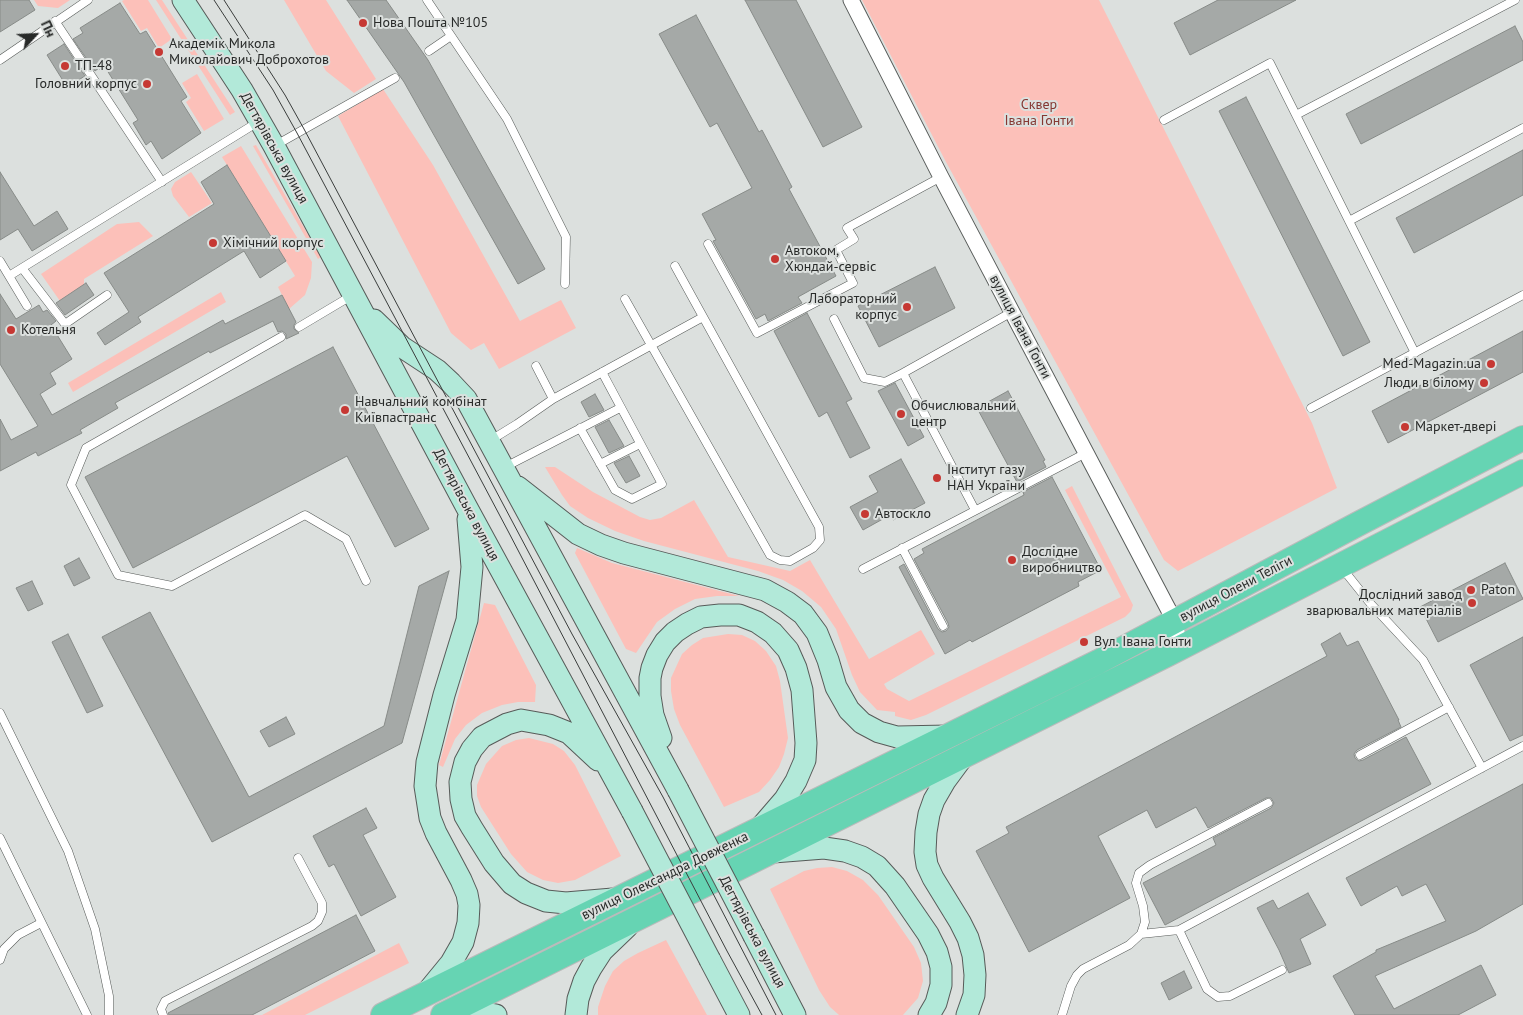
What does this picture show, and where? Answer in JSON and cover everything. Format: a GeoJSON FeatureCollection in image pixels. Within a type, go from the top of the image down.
{"type":"FeatureCollection","features":[{"type":"Feature","properties":{"kind":"main road","name":"Дегтярівська вулиця"},"geometry":{"type":"LineString","coordinates":[[183,0],[215,47],[274,146],[466,506],[612,773],[735,1011]]}},
{"type":"Feature","properties":{"kind":"main road","name":"Дегтярівська вулиця"},"geometry":{"type":"LineString","coordinates":[[356,300],[402,347],[437,370],[466,399],[678,790],[795,1015]]}},
{"type":"Feature","properties":{"kind":"main road","name":"вулиця Олени Теліги"},"geometry":{"type":"LineString","coordinates":[[948,736],[1098,662],[1523,438]]}},
{"type":"Feature","properties":{"kind":"main road","name":"вулиця Олени Теліги"},"geometry":{"type":"LineString","coordinates":[[962,758],[1523,472]]}},
{"type":"Feature","properties":{"kind":"main road"},"geometry":{"type":"LineString","coordinates":[[507,474],[570,528],[601,545],[624,553],[765,590],[787,602],[803,614],[817,633],[836,687],[849,710],[862,723],[879,732],[897,738],[948,736]]}},
{"type":"Feature","properties":{"kind":"main road"},"geometry":{"type":"LineString","coordinates":[[428,991],[454,958],[463,942],[468,923],[469,905],[467,894],[430,818],[425,786],[427,762],[444,695],[467,620],[472,567],[466,506]]}},
{"type":"Feature","properties":{"kind":"main road"},"geometry":{"type":"LineString","coordinates":[[678,790],[653,715],[650,696],[650,678],[657,656],[665,642],[675,632],[701,617],[739,615],[757,622],[773,633],[788,650],[796,668],[802,690],[806,743],[805,760],[796,781],[785,800],[757,830]]}},
{"type":"Feature","properties":{"kind":"main road"},"geometry":{"type":"LineString","coordinates":[[612,773],[569,733],[549,725],[522,720],[507,724],[482,737],[465,762],[460,782],[461,799],[465,816],[494,862],[512,884],[526,893],[546,901],[566,903],[621,898]]}},
{"type":"Feature","properties":{"kind":"main road","name":"вулиця Олександра Довженка"},"geometry":{"type":"LineString","coordinates":[[382,1015],[948,736]]}},
{"type":"Feature","properties":{"kind":"main road"},"geometry":{"type":"LineString","coordinates":[[962,758],[934,800],[929,814],[925,852],[932,878],[960,922],[968,938],[973,955],[974,995],[967,1015]]}},
{"type":"Feature","properties":{"kind":"main road","name":"вулиця Олександра Довженка"},"geometry":{"type":"LineString","coordinates":[[454,1013],[634,919],[962,758]]}},
{"type":"Feature","properties":{"kind":"main road"},"geometry":{"type":"LineString","coordinates":[[770,853],[824,848],[846,851],[877,866],[895,886],[928,934],[937,952],[941,967],[941,984],[936,1003],[929,1015]]}},
{"type":"Feature","properties":{"kind":"main road"},"geometry":{"type":"LineString","coordinates":[[576,1015],[578,999],[591,968],[602,951],[634,919]]}},
{"type":"Feature","properties":{"kind":"main road"},"geometry":{"type":"LineString","coordinates":[[775,975],[809,1015]]}},
{"type":"Feature","properties":{"kind":"main road","name":"вулиця Олександра Довженка"},"geometry":{"type":"LineString","coordinates":[[454,1013],[496,1015]]}},
{"type":"Feature","properties":{"kind":"street","name":"вулиця Івана Гонти"},"geometry":{"type":"LineString","coordinates":[[851,0],[941,177],[1175,622],[1177,632],[1176,646],[1168,654]]}},
{"type":"Feature","properties":{"kind":"lane"},"geometry":{"type":"LineString","coordinates":[[0,60],[88,0]]}},
{"type":"Feature","properties":{"kind":"lane"},"geometry":{"type":"LineString","coordinates":[[427,0],[507,119],[566,237],[565,284]]}},
{"type":"Feature","properties":{"kind":"lane"},"geometry":{"type":"LineString","coordinates":[[1296,115],[1515,0]]}},
{"type":"Feature","properties":{"kind":"lane"},"geometry":{"type":"LineString","coordinates":[[55,21],[162,182]]}},
{"type":"Feature","properties":{"kind":"lane"},"geometry":{"type":"LineString","coordinates":[[429,51],[451,36]]}},
{"type":"Feature","properties":{"kind":"lane"},"geometry":{"type":"LineString","coordinates":[[1164,120],[1270,63],[1415,353]]}},
{"type":"Feature","properties":{"kind":"lane"},"geometry":{"type":"LineString","coordinates":[[274,146],[395,78]]}},
{"type":"Feature","properties":{"kind":"lane"},"geometry":{"type":"LineString","coordinates":[[9,276],[260,121]]}},
{"type":"Feature","properties":{"kind":"lane"},"geometry":{"type":"LineString","coordinates":[[1349,221],[1523,128]]}},
{"type":"Feature","properties":{"kind":"lane"},"geometry":{"type":"LineString","coordinates":[[708,244],[757,333],[853,283],[836,250],[854,239],[847,228],[941,177]]}},
{"type":"Feature","properties":{"kind":"lane"},"geometry":{"type":"LineString","coordinates":[[0,261],[27,306]]}},
{"type":"Feature","properties":{"kind":"lane"},"geometry":{"type":"LineString","coordinates":[[625,299],[770,555],[779,564],[790,561],[813,548],[820,540],[819,527],[675,266]]}},
{"type":"Feature","properties":{"kind":"lane"},"geometry":{"type":"LineString","coordinates":[[22,268],[64,324],[108,295]]}},
{"type":"Feature","properties":{"kind":"lane"},"geometry":{"type":"LineString","coordinates":[[1311,408],[1523,295]]}},
{"type":"Feature","properties":{"kind":"lane"},"geometry":{"type":"LineString","coordinates":[[299,327],[356,300]]}},
{"type":"Feature","properties":{"kind":"lane"},"geometry":{"type":"LineString","coordinates":[[834,319],[864,378],[885,382],[1012,312]]}},
{"type":"Feature","properties":{"kind":"lane"},"geometry":{"type":"LineString","coordinates":[[490,441],[553,399],[703,317]]}},
{"type":"Feature","properties":{"kind":"lane"},"geometry":{"type":"LineString","coordinates":[[281,337],[86,448],[71,485],[118,576],[172,586],[305,515],[346,539],[366,581]]}},
{"type":"Feature","properties":{"kind":"lane"},"geometry":{"type":"LineString","coordinates":[[536,366],[553,399]]}},
{"type":"Feature","properties":{"kind":"lane"},"geometry":{"type":"LineString","coordinates":[[580,428],[615,490],[632,499],[662,484],[602,372]]}},
{"type":"Feature","properties":{"kind":"lane"},"geometry":{"type":"LineString","coordinates":[[903,373],[975,510]]}},
{"type":"Feature","properties":{"kind":"lane"},"geometry":{"type":"LineString","coordinates":[[507,474],[580,428],[620,408]]}},
{"type":"Feature","properties":{"kind":"lane"},"geometry":{"type":"LineString","coordinates":[[600,464],[640,444]]}},
{"type":"Feature","properties":{"kind":"lane"},"geometry":{"type":"LineString","coordinates":[[863,569],[1086,452]]}},
{"type":"Feature","properties":{"kind":"lane"},"geometry":{"type":"LineString","coordinates":[[902,548],[943,626]]}},
{"type":"Feature","properties":{"kind":"lane"},"geometry":{"type":"LineString","coordinates":[[1341,566],[1370,604],[1423,660],[1482,768]]}},
{"type":"Feature","properties":{"kind":"lane"},"geometry":{"type":"LineString","coordinates":[[1360,755],[1449,707]]}},
{"type":"Feature","properties":{"kind":"lane"},"geometry":{"type":"LineString","coordinates":[[0,713],[68,851],[95,929],[109,996],[109,1015]]}},
{"type":"Feature","properties":{"kind":"lane"},"geometry":{"type":"LineString","coordinates":[[1141,934],[1179,930],[1523,746]]}},
{"type":"Feature","properties":{"kind":"lane"},"geometry":{"type":"LineString","coordinates":[[1062,1015],[1071,986],[1083,968],[1129,945],[1141,934],[1145,922],[1143,906],[1136,883],[1139,873],[1150,865],[1268,803]]}},
{"type":"Feature","properties":{"kind":"lane"},"geometry":{"type":"LineString","coordinates":[[0,838],[87,1015]]}},
{"type":"Feature","properties":{"kind":"lane"},"geometry":{"type":"LineString","coordinates":[[163,1015],[161,1009],[165,1001],[312,926],[318,921],[322,912],[322,903],[298,858]]}},
{"type":"Feature","properties":{"kind":"lane"},"geometry":{"type":"LineString","coordinates":[[0,960],[4,950],[18,936],[41,923]]}},
{"type":"Feature","properties":{"kind":"lane"},"geometry":{"type":"LineString","coordinates":[[1179,930],[1207,989],[1218,997],[1230,996],[1282,970]]}},
{"type":"Feature","properties":{"kind":"green space"},"geometry":{"type":"Polygon","coordinates":[[[34,0],[70,0],[58,8],[38,6],[34,0]]]}},
{"type":"Feature","properties":{"kind":"green space"},"geometry":{"type":"Polygon","coordinates":[[[148,0],[172,39],[159,48],[147,28],[141,31],[122,1],[148,0]]]}},
{"type":"Feature","properties":{"kind":"green space"},"geometry":{"type":"Polygon","coordinates":[[[156,0],[162,0],[235,112],[230,115],[156,0]]]}},
{"type":"Feature","properties":{"kind":"green space"},"geometry":{"type":"Polygon","coordinates":[[[284,0],[326,0],[376,79],[354,93],[326,71],[284,0]]]}},
{"type":"Feature","properties":{"kind":"green space","name":"Сквер Івана Гонти"},"geometry":{"type":"Polygon","coordinates":[[[862,0],[1099,0],[1312,423],[1337,488],[1178,571],[1164,560],[946,162],[862,0]]]}},
{"type":"Feature","properties":{"kind":"green space"},"geometry":{"type":"Polygon","coordinates":[[[197,74],[224,119],[204,131],[186,102],[191,98],[182,83],[197,74]]]}},
{"type":"Feature","properties":{"kind":"green space"},"geometry":{"type":"Polygon","coordinates":[[[383,89],[433,165],[520,321],[561,300],[576,328],[499,369],[484,343],[471,350],[451,333],[338,116],[383,89]]]}},
{"type":"Feature","properties":{"kind":"green space"},"geometry":{"type":"Polygon","coordinates":[[[256,145],[321,257],[318,259],[253,146],[256,145]]]}},
{"type":"Feature","properties":{"kind":"green space"},"geometry":{"type":"Polygon","coordinates":[[[241,146],[312,262],[311,278],[305,295],[289,309],[278,287],[295,276],[222,157],[241,146]]]}},
{"type":"Feature","properties":{"kind":"green space"},"geometry":{"type":"Polygon","coordinates":[[[191,172],[212,203],[189,217],[173,196],[171,189],[175,182],[191,172]]]}},
{"type":"Feature","properties":{"kind":"green space"},"geometry":{"type":"Polygon","coordinates":[[[139,222],[153,236],[84,279],[84,285],[60,301],[41,274],[117,224],[139,222]]]}},
{"type":"Feature","properties":{"kind":"green space"},"geometry":{"type":"Polygon","coordinates":[[[221,292],[226,302],[73,392],[68,383],[221,292]]]}},
{"type":"Feature","properties":{"kind":"green space"},"geometry":{"type":"Polygon","coordinates":[[[545,467],[555,467],[593,492],[640,517],[650,520],[661,518],[694,500],[728,557],[790,571],[810,560],[869,659],[921,630],[935,654],[884,684],[887,689],[909,701],[1121,597],[1065,490],[1072,486],[1133,605],[1131,611],[1125,617],[926,715],[911,720],[895,716],[895,712],[877,710],[860,692],[836,629],[821,607],[802,591],[783,580],[758,571],[644,541],[615,531],[588,518],[570,506],[545,467]]]}},
{"type":"Feature","properties":{"kind":"green space"},"geometry":{"type":"Polygon","coordinates":[[[577,548],[612,563],[739,596],[695,599],[675,609],[657,622],[636,653],[626,649],[575,553],[577,548]]]}},
{"type":"Feature","properties":{"kind":"green space"},"geometry":{"type":"Polygon","coordinates":[[[484,603],[495,605],[536,685],[535,702],[518,702],[502,705],[482,713],[466,725],[455,739],[443,767],[439,765],[484,603]]]}},
{"type":"Feature","properties":{"kind":"green space"},"geometry":{"type":"Polygon","coordinates":[[[728,634],[742,635],[755,641],[766,651],[776,666],[788,738],[779,767],[759,792],[724,807],[680,725],[674,709],[671,678],[682,654],[692,645],[703,638],[728,634]]]}},
{"type":"Feature","properties":{"kind":"green space"},"geometry":{"type":"Polygon","coordinates":[[[529,738],[553,744],[564,751],[575,765],[621,856],[575,880],[558,883],[543,880],[527,872],[511,854],[481,807],[477,796],[477,785],[486,764],[502,746],[516,740],[529,738]]]}},
{"type":"Feature","properties":{"kind":"green space"},"geometry":{"type":"Polygon","coordinates":[[[832,867],[847,871],[863,880],[878,895],[914,947],[921,963],[923,981],[918,998],[903,1015],[839,1015],[830,1007],[819,990],[770,889],[804,871],[832,867]]]}},
{"type":"Feature","properties":{"kind":"green space"},"geometry":{"type":"Polygon","coordinates":[[[666,940],[707,1015],[598,1015],[598,1007],[605,986],[613,971],[624,961],[666,940]]]}},
{"type":"Feature","properties":{"kind":"green space"},"geometry":{"type":"Polygon","coordinates":[[[399,943],[409,963],[305,1015],[262,1015],[399,943]]]}},
{"type":"Feature","properties":{"kind":"building"},"geometry":{"type":"Polygon","coordinates":[[[0,0],[29,0],[35,10],[0,32],[0,0]]]}},
{"type":"Feature","properties":{"kind":"building"},"geometry":{"type":"Polygon","coordinates":[[[347,0],[386,0],[428,60],[545,269],[518,284],[404,82],[347,0]]]}},
{"type":"Feature","properties":{"kind":"building"},"geometry":{"type":"Polygon","coordinates":[[[745,0],[796,0],[862,127],[823,147],[745,0]]]}},
{"type":"Feature","properties":{"kind":"building"},"geometry":{"type":"Polygon","coordinates":[[[1218,0],[1296,0],[1190,55],[1174,23],[1218,0]]]}},
{"type":"Feature","properties":{"kind":"building","name":"Головний корпус"},"geometry":{"type":"Polygon","coordinates":[[[120,3],[140,34],[146,31],[187,97],[181,101],[201,133],[162,159],[151,141],[146,145],[133,123],[138,120],[105,67],[95,71],[73,39],[83,33],[80,28],[120,3]]]}},
{"type":"Feature","properties":{"kind":"building"},"geometry":{"type":"Polygon","coordinates":[[[696,15],[759,132],[762,130],[792,187],[789,189],[836,276],[798,297],[802,303],[768,321],[765,314],[756,319],[713,241],[716,240],[702,214],[752,188],[717,123],[710,127],[659,34],[696,15]]]}},
{"type":"Feature","properties":{"kind":"building"},"geometry":{"type":"Polygon","coordinates":[[[1515,26],[1523,42],[1523,60],[1361,144],[1346,114],[1515,26]]]}},
{"type":"Feature","properties":{"kind":"building","name":"ТП-48"},"geometry":{"type":"Polygon","coordinates":[[[64,44],[85,76],[67,87],[47,55],[64,44]]]}},
{"type":"Feature","properties":{"kind":"building"},"geometry":{"type":"Polygon","coordinates":[[[1246,97],[1370,342],[1343,356],[1219,111],[1246,97]]]}},
{"type":"Feature","properties":{"kind":"building"},"geometry":{"type":"Polygon","coordinates":[[[1523,150],[1523,195],[1414,253],[1396,218],[1523,150]]]}},
{"type":"Feature","properties":{"kind":"building","name":"Хімічний корпус"},"geometry":{"type":"Polygon","coordinates":[[[227,165],[286,261],[260,278],[244,251],[138,317],[141,322],[105,345],[97,333],[129,312],[104,273],[214,204],[201,182],[227,165]]]}},
{"type":"Feature","properties":{"kind":"building"},"geometry":{"type":"Polygon","coordinates":[[[0,172],[34,226],[57,211],[68,229],[32,251],[18,229],[0,240],[0,172]]]}},
{"type":"Feature","properties":{"kind":"building","name":"Лабораторний корпус"},"geometry":{"type":"Polygon","coordinates":[[[935,267],[955,308],[879,347],[858,306],[935,267]]]}},
{"type":"Feature","properties":{"kind":"building"},"geometry":{"type":"Polygon","coordinates":[[[86,283],[94,295],[65,315],[56,303],[86,283]]]}},
{"type":"Feature","properties":{"kind":"building"},"geometry":{"type":"Polygon","coordinates":[[[0,294],[16,319],[39,305],[43,312],[47,310],[56,321],[51,325],[72,359],[50,373],[56,384],[40,394],[52,415],[223,320],[225,324],[282,295],[296,322],[294,329],[299,333],[286,339],[286,334],[282,331],[278,332],[273,321],[210,353],[209,351],[115,403],[118,408],[80,430],[82,433],[38,456],[36,452],[0,471],[0,419],[11,440],[38,426],[0,364],[0,294]]]}},
{"type":"Feature","properties":{"kind":"building"},"geometry":{"type":"Polygon","coordinates":[[[807,313],[852,399],[846,402],[870,448],[850,458],[827,412],[819,417],[774,331],[807,313]]]}},
{"type":"Feature","properties":{"kind":"building"},"geometry":{"type":"Polygon","coordinates":[[[1523,331],[1523,372],[1388,443],[1372,411],[1523,331]]]}},
{"type":"Feature","properties":{"kind":"building"},"geometry":{"type":"Polygon","coordinates":[[[333,347],[429,529],[395,547],[347,456],[133,568],[85,477],[333,347]]]}},
{"type":"Feature","properties":{"kind":"building","name":"Обчислювальний центр"},"geometry":{"type":"Polygon","coordinates":[[[895,383],[924,437],[908,446],[878,391],[895,383]]]}},
{"type":"Feature","properties":{"kind":"building"},"geometry":{"type":"Polygon","coordinates":[[[1008,391],[1045,460],[1043,461],[1046,467],[1017,482],[977,408],[1008,391]]]}},
{"type":"Feature","properties":{"kind":"building"},"geometry":{"type":"Polygon","coordinates":[[[595,394],[604,410],[589,417],[581,402],[595,394]]]}},
{"type":"Feature","properties":{"kind":"building"},"geometry":{"type":"Polygon","coordinates":[[[609,420],[624,446],[609,453],[595,427],[609,420]]]}},
{"type":"Feature","properties":{"kind":"building"},"geometry":{"type":"Polygon","coordinates":[[[629,456],[640,476],[626,483],[614,463],[629,456]]]}},
{"type":"Feature","properties":{"kind":"building"},"geometry":{"type":"Polygon","coordinates":[[[901,459],[925,503],[893,520],[890,515],[863,530],[850,507],[878,492],[869,476],[901,459]]]}},
{"type":"Feature","properties":{"kind":"building","name":"Дослідне виробництво"},"geometry":{"type":"Polygon","coordinates":[[[1052,477],[1101,570],[1078,582],[1079,586],[972,642],[970,640],[945,654],[899,567],[904,564],[938,629],[942,632],[946,631],[949,627],[948,623],[914,559],[924,553],[922,549],[1024,495],[1023,492],[1052,477]]]}},
{"type":"Feature","properties":{"kind":"building"},"geometry":{"type":"Polygon","coordinates":[[[79,558],[90,578],[74,586],[64,566],[79,558]]]}},
{"type":"Feature","properties":{"kind":"building","name":"Дослідний завод зварювальних матеріалів"},"geometry":{"type":"Polygon","coordinates":[[[1505,563],[1523,599],[1438,642],[1420,607],[1505,563]]]}},
{"type":"Feature","properties":{"kind":"building"},"geometry":{"type":"Polygon","coordinates":[[[449,571],[402,743],[212,842],[102,637],[150,612],[249,797],[384,726],[419,586],[449,571]]]}},
{"type":"Feature","properties":{"kind":"building"},"geometry":{"type":"Polygon","coordinates":[[[32,581],[43,604],[28,611],[16,588],[32,581]]]}},
{"type":"Feature","properties":{"kind":"building"},"geometry":{"type":"Polygon","coordinates":[[[1340,633],[1347,646],[1358,641],[1401,727],[1357,750],[1354,754],[1355,758],[1359,761],[1363,760],[1406,737],[1431,784],[1165,925],[1143,883],[1216,845],[1213,838],[1271,808],[1274,803],[1271,798],[1266,798],[1208,828],[1196,807],[1156,828],[1147,810],[1098,836],[1130,898],[1029,952],[976,851],[1009,833],[1006,827],[1327,656],[1321,644],[1340,633]]]}},
{"type":"Feature","properties":{"kind":"building"},"geometry":{"type":"Polygon","coordinates":[[[68,634],[103,706],[87,713],[52,642],[68,634]]]}},
{"type":"Feature","properties":{"kind":"building"},"geometry":{"type":"Polygon","coordinates":[[[1523,637],[1523,735],[1510,741],[1470,665],[1523,637]]]}},
{"type":"Feature","properties":{"kind":"building"},"geometry":{"type":"Polygon","coordinates":[[[286,717],[295,734],[269,747],[260,731],[286,717]]]}},
{"type":"Feature","properties":{"kind":"building"},"geometry":{"type":"Polygon","coordinates":[[[1523,784],[1523,904],[1476,931],[1375,976],[1394,1009],[1481,965],[1496,995],[1458,1015],[1355,1015],[1333,976],[1376,952],[1376,950],[1446,921],[1426,884],[1402,896],[1397,886],[1361,906],[1346,878],[1523,784]]]}},
{"type":"Feature","properties":{"kind":"building"},"geometry":{"type":"Polygon","coordinates":[[[366,808],[377,828],[363,835],[396,897],[361,916],[334,864],[329,867],[313,836],[366,808]]]}},
{"type":"Feature","properties":{"kind":"building"},"geometry":{"type":"Polygon","coordinates":[[[1308,893],[1326,925],[1300,939],[1311,964],[1289,973],[1257,908],[1273,900],[1278,909],[1308,893]]]}},
{"type":"Feature","properties":{"kind":"building"},"geometry":{"type":"Polygon","coordinates":[[[356,915],[375,951],[252,1015],[169,1015],[168,1013],[356,915]]]}},
{"type":"Feature","properties":{"kind":"building"},"geometry":{"type":"Polygon","coordinates":[[[1184,971],[1192,988],[1169,1000],[1161,983],[1184,971]]]}},
{"type":"Feature","properties":{"kind":"tram line"},"geometry":{"type":"LineString","coordinates":[[214,0],[273,90],[297,133],[762,1015]]}},
{"type":"Feature","properties":{"kind":"tram line"},"geometry":{"type":"LineString","coordinates":[[224,0],[285,95],[304,129],[572,634],[663,797],[776,1015]]}},
{"type":"Feature","properties":{"kind":"place","name":"Нова Пошта №105"},"geometry":{"type":"Point","coordinates":[363,23]}},
{"type":"Feature","properties":{"kind":"place","name":"Академік Микола Миколайович Доброхотов"},"geometry":{"type":"Point","coordinates":[159,52]}},
{"type":"Feature","properties":{"kind":"place","name":"ТП-48"},"geometry":{"type":"Point","coordinates":[65,66]}},
{"type":"Feature","properties":{"kind":"place","name":"Головний корпус"},"geometry":{"type":"Point","coordinates":[147,84]}},
{"type":"Feature","properties":{"kind":"place","name":"Хімічний корпус"},"geometry":{"type":"Point","coordinates":[213,243]}},
{"type":"Feature","properties":{"kind":"place","name":"Автоком, Хюндай-сервіс"},"geometry":{"type":"Point","coordinates":[775,259]}},
{"type":"Feature","properties":{"kind":"place","name":"Лабораторний корпус"},"geometry":{"type":"Point","coordinates":[907,307]}},
{"type":"Feature","properties":{"kind":"place","name":"Котельня"},"geometry":{"type":"Point","coordinates":[11,330]}},
{"type":"Feature","properties":{"kind":"place","name":"Med-Magazin.ua"},"geometry":{"type":"Point","coordinates":[1491,364]}},
{"type":"Feature","properties":{"kind":"place","name":"Люди в білому"},"geometry":{"type":"Point","coordinates":[1484,383]}},
{"type":"Feature","properties":{"kind":"place","name":"Навчальний комбінат Київпастранс"},"geometry":{"type":"Point","coordinates":[345,410]}},
{"type":"Feature","properties":{"kind":"place","name":"Обчислювальний центр"},"geometry":{"type":"Point","coordinates":[901,414]}},
{"type":"Feature","properties":{"kind":"place","name":"Маркет-двері"},"geometry":{"type":"Point","coordinates":[1405,427]}},
{"type":"Feature","properties":{"kind":"place","name":"Інститут газу НАН України"},"geometry":{"type":"Point","coordinates":[937,478]}},
{"type":"Feature","properties":{"kind":"place","name":"Автоскло"},"geometry":{"type":"Point","coordinates":[865,514]}},
{"type":"Feature","properties":{"kind":"place","name":"Дослідне виробництво"},"geometry":{"type":"Point","coordinates":[1012,560]}},
{"type":"Feature","properties":{"kind":"place","name":"Paton"},"geometry":{"type":"Point","coordinates":[1471,590]}},
{"type":"Feature","properties":{"kind":"place","name":"Дослідний завод зварювальних матеріалів"},"geometry":{"type":"Point","coordinates":[1472,603]}},
{"type":"Feature","properties":{"kind":"place","name":"Вул. Івана Гонти"},"geometry":{"type":"Point","coordinates":[1084,642]}}]}
